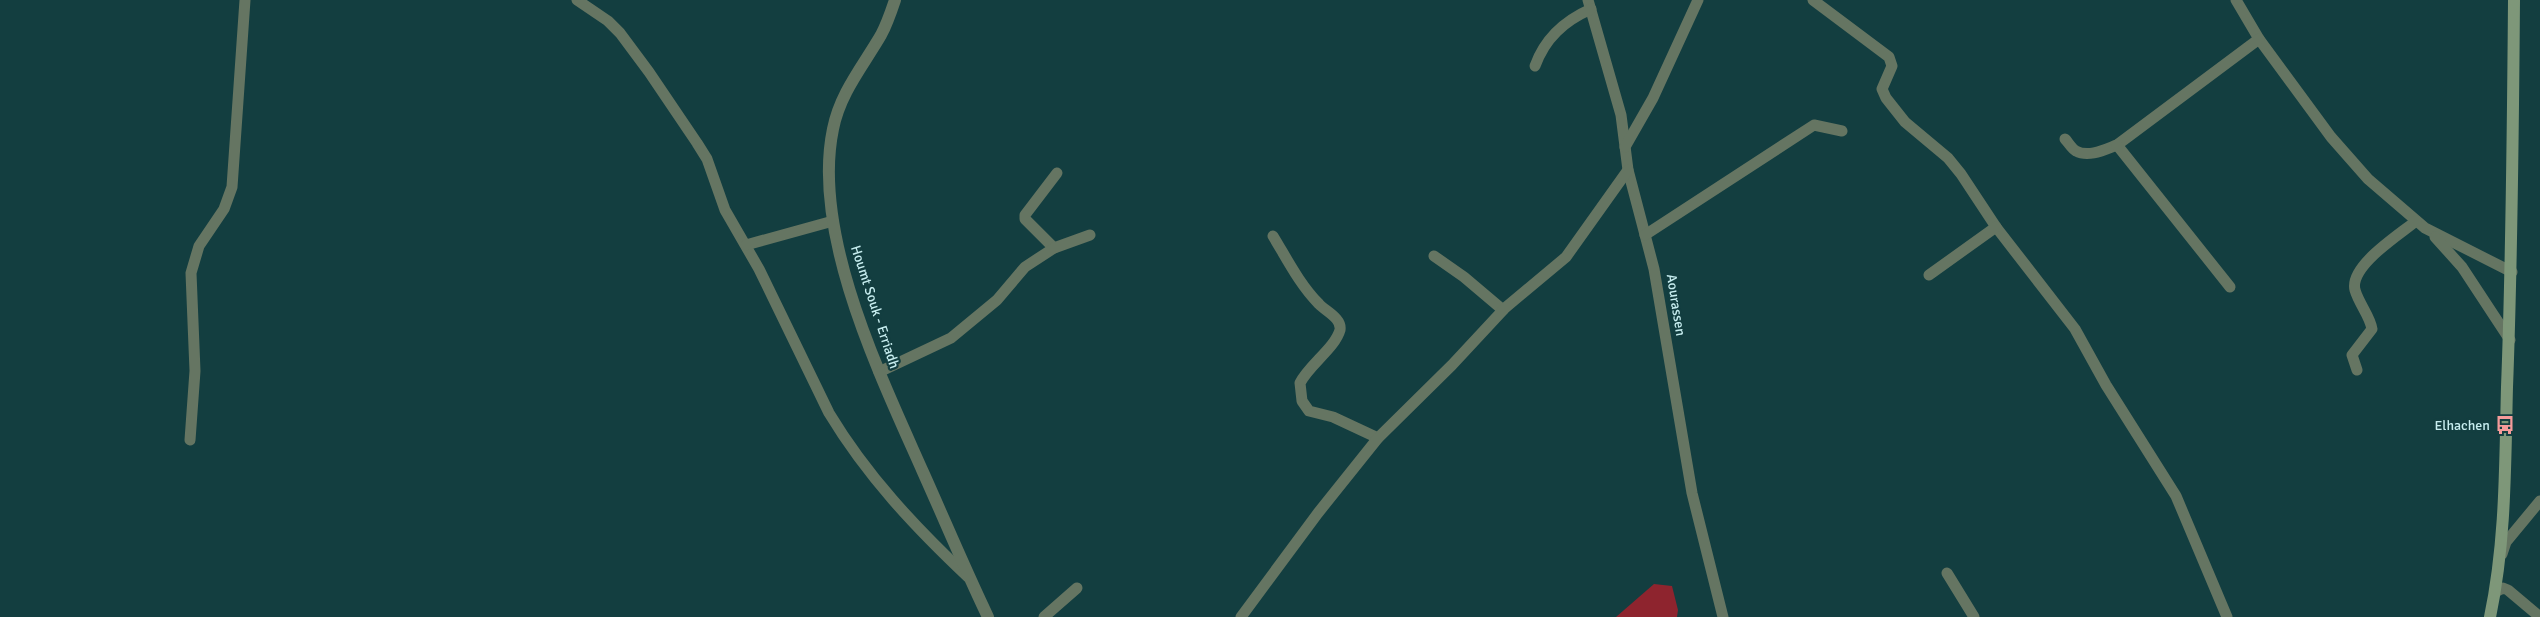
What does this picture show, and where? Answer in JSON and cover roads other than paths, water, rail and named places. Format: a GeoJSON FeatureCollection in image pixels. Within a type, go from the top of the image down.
{"type":"FeatureCollection","features":[{"type":"Feature","properties":{"kind":"main road"},"geometry":{"type":"LineString","coordinates":[[2490,617],[2501,556],[2510,340],[2514,0]]}},
{"type":"Feature","properties":{"kind":"street"},"geometry":{"type":"LineString","coordinates":[[190,440],[195,371],[191,273],[199,246],[224,209],[232,187],[245,0]]}},
{"type":"Feature","properties":{"kind":"street"},"geometry":{"type":"LineString","coordinates":[[577,0],[608,21],[650,72],[707,159],[725,210],[746,245],[811,372],[829,413],[842,435],[890,499],[968,577]]}},
{"type":"Feature","properties":{"kind":"street","name":"Houmt Souk - Erriadh"},"geometry":{"type":"LineString","coordinates":[[894,0],[882,34],[845,92],[835,123],[828,178],[833,221],[851,289],[880,372],[968,577],[988,617]]}},
{"type":"Feature","properties":{"kind":"street"},"geometry":{"type":"LineString","coordinates":[[1625,147],[1653,98],[1698,0]]}},
{"type":"Feature","properties":{"kind":"street"},"geometry":{"type":"LineString","coordinates":[[1813,0],[1889,57],[1892,66],[1882,89],[1886,98],[1905,122],[1948,158],[1996,227],[2075,329],[2106,385],[2164,475],[2191,527],[2228,617]]}},
{"type":"Feature","properties":{"kind":"street"},"geometry":{"type":"LineString","coordinates":[[2236,0],[2259,39],[2331,137],[2362,174],[2421,224],[2462,267],[2510,340]]}},
{"type":"Feature","properties":{"kind":"street"},"geometry":{"type":"LineString","coordinates":[[1535,66],[1543,45],[1590,5]]}},
{"type":"Feature","properties":{"kind":"street","name":"Aourassen"},"geometry":{"type":"LineString","coordinates":[[1590,5],[1621,115],[1628,170],[1659,289],[1692,493],[1723,617]]}},
{"type":"Feature","properties":{"kind":"street"},"geometry":{"type":"LineString","coordinates":[[2065,139],[2076,151],[2087,153],[2100,152],[2117,144],[2259,39]]}},
{"type":"Feature","properties":{"kind":"street"},"geometry":{"type":"LineString","coordinates":[[1645,235],[1814,124],[1842,131]]}},
{"type":"Feature","properties":{"kind":"street"},"geometry":{"type":"LineString","coordinates":[[2117,144],[2230,287]]}},
{"type":"Feature","properties":{"kind":"street"},"geometry":{"type":"LineString","coordinates":[[1241,617],[1318,513],[1378,438],[1452,365],[1503,310],[1566,257],[1628,170]]}},
{"type":"Feature","properties":{"kind":"street"},"geometry":{"type":"LineString","coordinates":[[1054,248],[1025,219],[1025,215],[1057,172]]}},
{"type":"Feature","properties":{"kind":"street"},"geometry":{"type":"LineString","coordinates":[[746,245],[833,221]]}},
{"type":"Feature","properties":{"kind":"street"},"geometry":{"type":"LineString","coordinates":[[2421,224],[2512,272]]}},
{"type":"Feature","properties":{"kind":"street"},"geometry":{"type":"LineString","coordinates":[[2357,370],[2352,356],[2372,329],[2355,291],[2355,278],[2371,258],[2421,224]]}},
{"type":"Feature","properties":{"kind":"street"},"geometry":{"type":"LineString","coordinates":[[1929,276],[1996,227]]}},
{"type":"Feature","properties":{"kind":"street"},"geometry":{"type":"LineString","coordinates":[[880,372],[951,338],[997,300],[1025,267],[1054,248],[1090,235]]}},
{"type":"Feature","properties":{"kind":"street"},"geometry":{"type":"LineString","coordinates":[[1273,236],[1291,267],[1319,305],[1339,323],[1340,329],[1333,342],[1312,365],[1300,382],[1305,406],[1309,411],[1334,417],[1378,438]]}},
{"type":"Feature","properties":{"kind":"street"},"geometry":{"type":"LineString","coordinates":[[1434,256],[1464,277],[1503,310]]}},
{"type":"Feature","properties":{"kind":"street"},"geometry":{"type":"LineString","coordinates":[[2501,556],[2506,542],[2540,501]]}},
{"type":"Feature","properties":{"kind":"street"},"geometry":{"type":"LineString","coordinates":[[1947,573],[1974,617]]}},
{"type":"Feature","properties":{"kind":"street"},"geometry":{"type":"LineString","coordinates":[[1044,617],[1077,588]]}},
{"type":"Feature","properties":{"kind":"street"},"geometry":{"type":"LineString","coordinates":[[2495,592],[2503,588],[2512,592],[2540,617]]}},
{"type":"Feature","properties":{"kind":"place","name":"Elhachen"},"geometry":{"type":"Point","coordinates":[2505,425]}}]}
